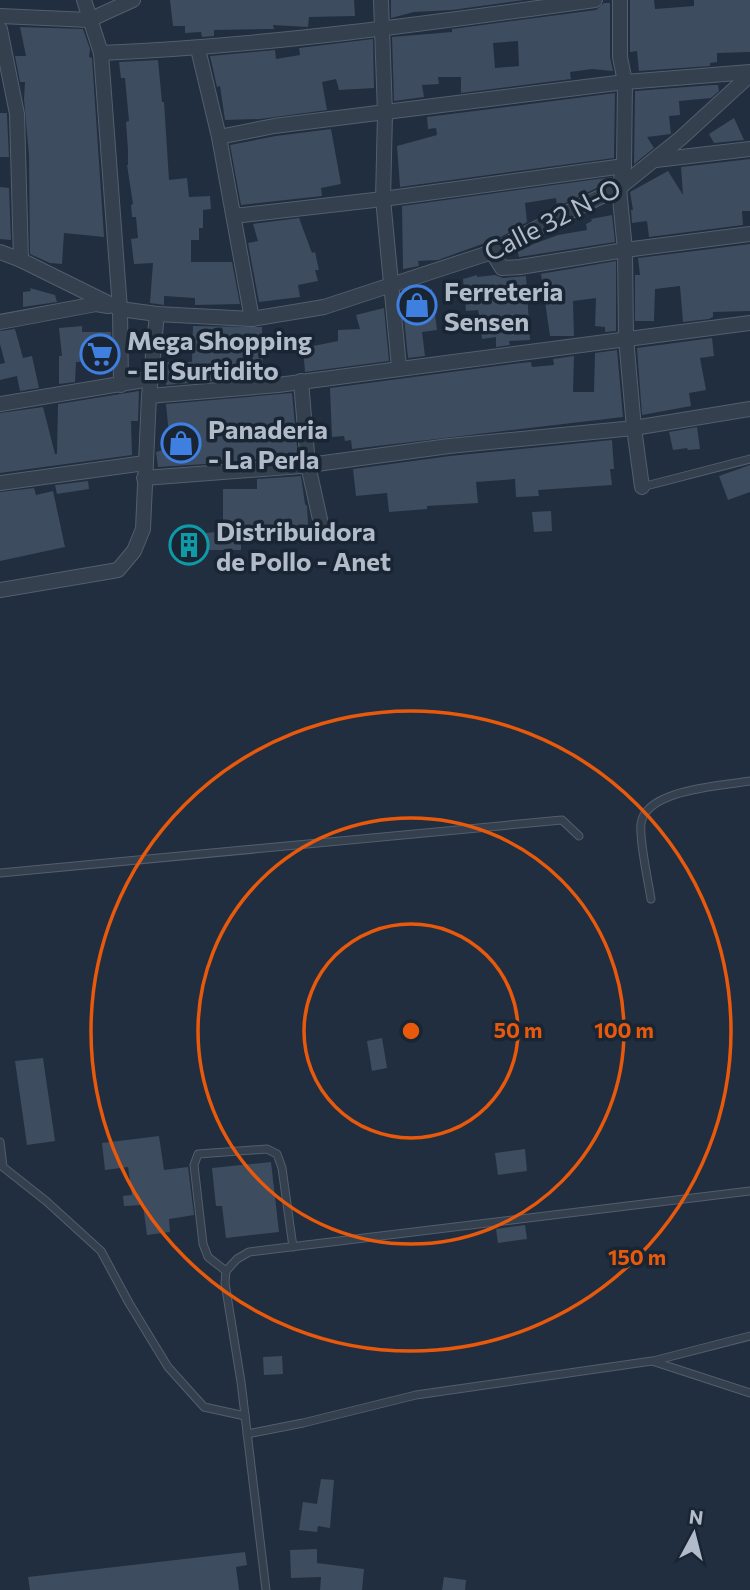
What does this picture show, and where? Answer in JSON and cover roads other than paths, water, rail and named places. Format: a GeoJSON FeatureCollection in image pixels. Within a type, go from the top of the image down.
{"type":"FeatureCollection","features":[{"type":"Feature","properties":{"kind":"street"},"geometry":{"type":"LineString","coordinates":[[84,0],[101,53],[120,309],[121,384]]}},
{"type":"Feature","properties":{"kind":"street"},"geometry":{"type":"LineString","coordinates":[[0,16],[89,20],[133,0]]}},
{"type":"Feature","properties":{"kind":"street"},"geometry":{"type":"LineString","coordinates":[[381,0],[385,114],[383,199],[399,367]]}},
{"type":"Feature","properties":{"kind":"street"},"geometry":{"type":"LineString","coordinates":[[101,53],[198,49],[383,30],[595,0]]}},
{"type":"Feature","properties":{"kind":"street"},"geometry":{"type":"LineString","coordinates":[[620,0],[620,57],[625,82],[624,166],[619,188],[625,250],[626,338],[642,487]]}},
{"type":"Feature","properties":{"kind":"street"},"geometry":{"type":"LineString","coordinates":[[0,29],[17,114],[21,260]]}},
{"type":"Feature","properties":{"kind":"street"},"geometry":{"type":"LineString","coordinates":[[198,49],[219,137],[252,319]]}},
{"type":"Feature","properties":{"kind":"street"},"geometry":{"type":"LineString","coordinates":[[219,137],[274,126],[625,82],[750,73]]}},
{"type":"Feature","properties":{"kind":"street","name":"Calle 32 N-O"},"geometry":{"type":"LineString","coordinates":[[0,252],[120,309],[157,314],[252,319],[324,307],[492,252],[619,188],[655,160],[750,73]]}},
{"type":"Feature","properties":{"kind":"street"},"geometry":{"type":"LineString","coordinates":[[655,160],[750,149]]}},
{"type":"Feature","properties":{"kind":"street"},"geometry":{"type":"LineString","coordinates":[[234,216],[624,166]]}},
{"type":"Feature","properties":{"kind":"street"},"geometry":{"type":"LineString","coordinates":[[492,252],[502,268],[520,267],[750,234]]}},
{"type":"Feature","properties":{"kind":"street"},"geometry":{"type":"LineString","coordinates":[[0,322],[96,304],[120,309]]}},
{"type":"Feature","properties":{"kind":"street"},"geometry":{"type":"LineString","coordinates":[[0,590],[118,570],[134,551],[143,529],[150,379],[157,314]]}},
{"type":"Feature","properties":{"kind":"street"},"geometry":{"type":"LineString","coordinates":[[149,396],[300,381],[750,323]]}},
{"type":"Feature","properties":{"kind":"street"},"geometry":{"type":"LineString","coordinates":[[0,404],[150,379]]}},
{"type":"Feature","properties":{"kind":"street"},"geometry":{"type":"LineString","coordinates":[[300,381],[308,465],[323,533]]}},
{"type":"Feature","properties":{"kind":"street"},"geometry":{"type":"LineString","coordinates":[[0,483],[145,471],[308,465],[449,446],[634,428],[750,409]]}},
{"type":"Feature","properties":{"kind":"lane"},"geometry":{"type":"LineString","coordinates":[[642,487],[750,458]]}},
{"type":"Feature","properties":{"kind":"lane"},"geometry":{"type":"LineString","coordinates":[[651,899],[641,824],[645,810],[667,796],[750,781]]}},
{"type":"Feature","properties":{"kind":"lane"},"geometry":{"type":"LineString","coordinates":[[0,873],[562,820],[579,836]]}},
{"type":"Feature","properties":{"kind":"lane"},"geometry":{"type":"LineString","coordinates":[[0,1142],[4,1167],[46,1200],[102,1251],[129,1303],[168,1367],[204,1407],[245,1416]]}},
{"type":"Feature","properties":{"kind":"lane"},"geometry":{"type":"LineString","coordinates":[[226,1271],[208,1257],[203,1244],[194,1165],[198,1154],[267,1149],[277,1154],[282,1168],[293,1247]]}},
{"type":"Feature","properties":{"kind":"lane"},"geometry":{"type":"LineString","coordinates":[[266,1590],[245,1416],[225,1283],[226,1271],[237,1259],[249,1252],[750,1191]]}},
{"type":"Feature","properties":{"kind":"lane"},"geometry":{"type":"LineString","coordinates":[[247,1434],[416,1395],[652,1362],[750,1336]]}},
{"type":"Feature","properties":{"kind":"lane"},"geometry":{"type":"LineString","coordinates":[[652,1362],[750,1393]]}},
{"type":"Feature","properties":{"kind":"place","name":"Ferreteria Sensen"},"geometry":{"type":"Point","coordinates":[417,305]}},
{"type":"Feature","properties":{"kind":"place","name":"Mega Shopping - El Surtidito"},"geometry":{"type":"Point","coordinates":[100,354]}},
{"type":"Feature","properties":{"kind":"place","name":"Panaderia - La Perla"},"geometry":{"type":"Point","coordinates":[181,443]}},
{"type":"Feature","properties":{"kind":"place","name":"Distribuidora de Pollo - Anet"},"geometry":{"type":"Point","coordinates":[189,545]}}]}
